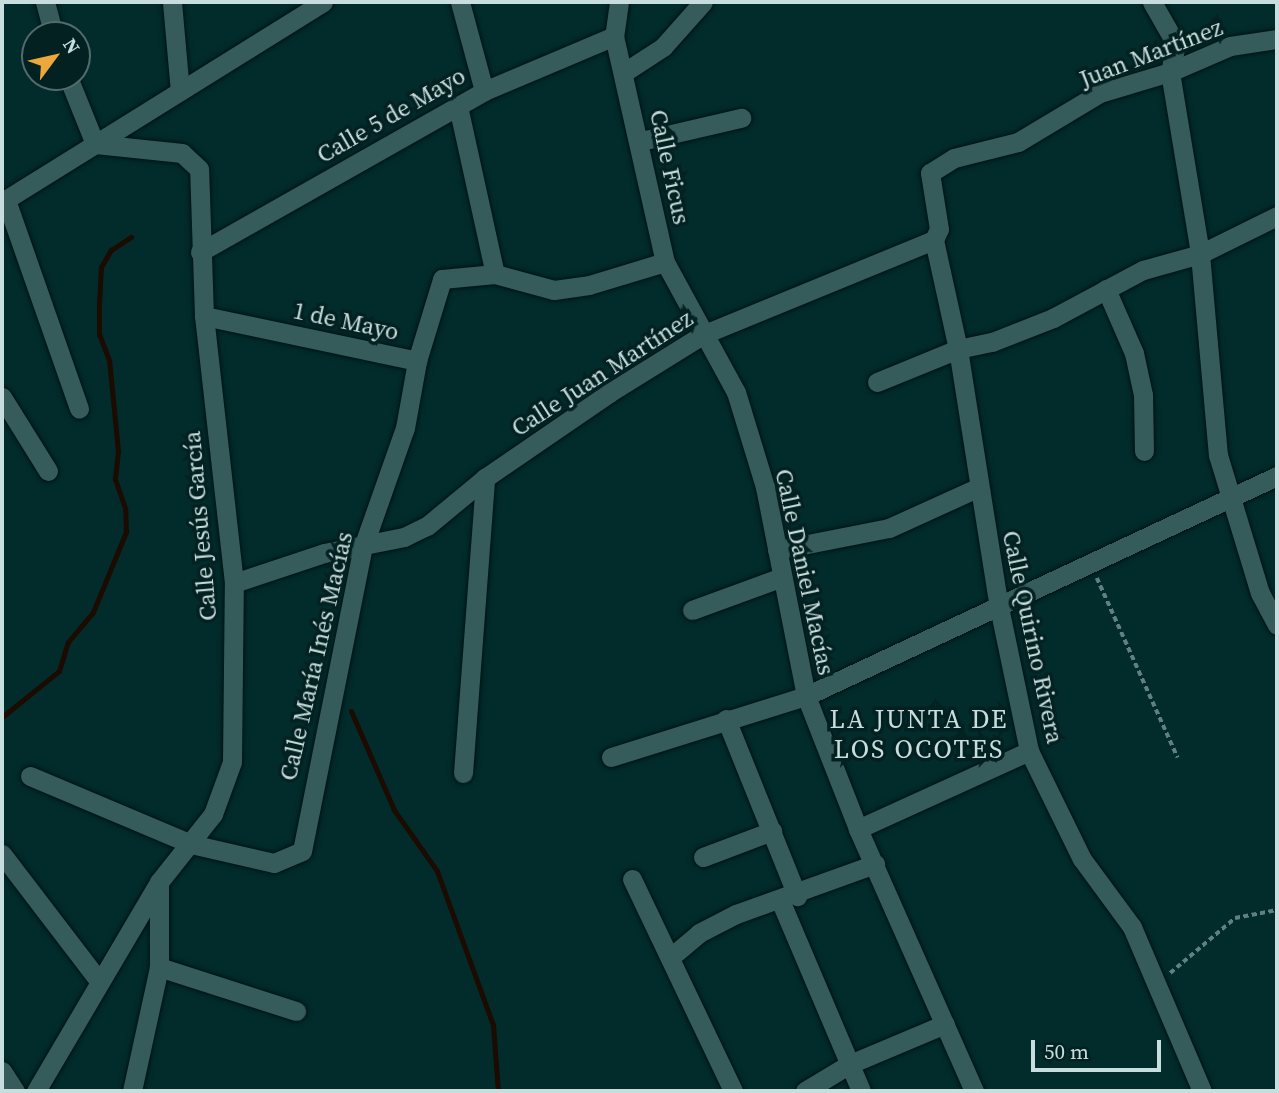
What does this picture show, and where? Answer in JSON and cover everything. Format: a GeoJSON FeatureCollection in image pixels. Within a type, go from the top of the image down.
{"type":"FeatureCollection","features":[{"type":"Feature","properties":{"kind":"street"},"geometry":{"type":"LineString","coordinates":[[45,2],[50,21]]}},
{"type":"Feature","properties":{"kind":"street"},"geometry":{"type":"LineString","coordinates":[[172,2],[180,91]]}},
{"type":"Feature","properties":{"kind":"street"},"geometry":{"type":"LineString","coordinates":[[79,409],[4,201],[323,2]]}},
{"type":"Feature","properties":{"kind":"street"},"geometry":{"type":"LineString","coordinates":[[460,2],[484,91]]}},
{"type":"Feature","properties":{"kind":"street","name":"Calle Ficus"},"geometry":{"type":"LineString","coordinates":[[620,2],[614,36],[641,141],[664,262],[702,335]]}},
{"type":"Feature","properties":{"kind":"street"},"geometry":{"type":"LineString","coordinates":[[623,73],[663,47],[703,2]]}},
{"type":"Feature","properties":{"kind":"street"},"geometry":{"type":"LineString","coordinates":[[1152,2],[1176,44],[1170,72],[1200,254],[1217,444],[1260,593],[1276,618]]}},
{"type":"Feature","properties":{"kind":"street","name":"Calle 5 de Mayo"},"geometry":{"type":"LineString","coordinates":[[200,252],[484,91],[614,36]]}},
{"type":"Feature","properties":{"kind":"street","name":"Juan Martínez"},"geometry":{"type":"LineString","coordinates":[[934,240],[939,229],[930,173],[954,158],[1018,142],[1100,93],[1170,72],[1230,46],[1277,38]]}},
{"type":"Feature","properties":{"kind":"street"},"geometry":{"type":"LineString","coordinates":[[74,91],[95,144]]}},
{"type":"Feature","properties":{"kind":"street"},"geometry":{"type":"LineString","coordinates":[[458,106],[495,274]]}},
{"type":"Feature","properties":{"kind":"street"},"geometry":{"type":"LineString","coordinates":[[641,141],[741,118]]}},
{"type":"Feature","properties":{"kind":"street","name":"Calle Jesús García"},"geometry":{"type":"LineString","coordinates":[[36,1091],[159,883],[213,814],[232,762],[234,583],[204,316],[199,169],[192,159],[95,144]]}},
{"type":"Feature","properties":{"kind":"street"},"geometry":{"type":"LineString","coordinates":[[877,382],[958,349],[992,342],[1053,318],[1143,270],[1200,254],[1277,216]]}},
{"type":"Feature","properties":{"kind":"street","name":"Calle Juan Martínez"},"geometry":{"type":"LineString","coordinates":[[363,547],[404,537],[427,526],[485,478],[702,335],[934,240]]}},
{"type":"Feature","properties":{"kind":"street","name":"Calle Quirino Rivera"},"geometry":{"type":"LineString","coordinates":[[934,240],[958,349],[977,488],[1029,751],[1082,859],[1132,927],[1202,1091]]}},
{"type":"Feature","properties":{"kind":"street","name":"1 de Mayo"},"geometry":{"type":"LineString","coordinates":[[204,316],[417,361],[442,279],[495,274],[554,290],[664,262]]}},
{"type":"Feature","properties":{"kind":"street"},"geometry":{"type":"LineString","coordinates":[[1106,289],[1134,353],[1143,395],[1144,451]]}},
{"type":"Feature","properties":{"kind":"street","name":"Calle Daniel Macías"},"geometry":{"type":"LineString","coordinates":[[702,335],[736,392],[765,487],[806,696],[858,829],[876,864],[974,1091]]}},
{"type":"Feature","properties":{"kind":"street","name":"Calle María Inés Macías"},"geometry":{"type":"LineString","coordinates":[[191,844],[274,863],[302,851],[363,547],[405,428],[417,361]]}},
{"type":"Feature","properties":{"kind":"street"},"geometry":{"type":"LineString","coordinates":[[2,397],[48,471]]}},
{"type":"Feature","properties":{"kind":"street"},"geometry":{"type":"LineString","coordinates":[[611,757],[806,696],[1233,500],[1277,476]]}},
{"type":"Feature","properties":{"kind":"street"},"geometry":{"type":"LineString","coordinates":[[463,773],[485,478]]}},
{"type":"Feature","properties":{"kind":"street"},"geometry":{"type":"LineString","coordinates":[[777,550],[889,528],[977,488]]}},
{"type":"Feature","properties":{"kind":"street"},"geometry":{"type":"LineString","coordinates":[[234,583],[324,553],[363,547]]}},
{"type":"Feature","properties":{"kind":"street"},"geometry":{"type":"LineString","coordinates":[[692,610],[782,577]]}},
{"type":"Feature","properties":{"kind":"street"},"geometry":{"type":"LineString","coordinates":[[726,719],[772,831],[789,898],[862,1091]]}},
{"type":"Feature","properties":{"kind":"street"},"geometry":{"type":"LineString","coordinates":[[858,829],[1029,751]]}},
{"type":"Feature","properties":{"kind":"street"},"geometry":{"type":"LineString","coordinates":[[30,776],[191,844]]}},
{"type":"Feature","properties":{"kind":"street"},"geometry":{"type":"LineString","coordinates":[[703,857],[772,831]]}},
{"type":"Feature","properties":{"kind":"street"},"geometry":{"type":"LineString","coordinates":[[2,854],[99,981]]}},
{"type":"Feature","properties":{"kind":"street"},"geometry":{"type":"LineString","coordinates":[[672,956],[699,933],[736,914],[789,898],[876,864]]}},
{"type":"Feature","properties":{"kind":"street"},"geometry":{"type":"LineString","coordinates":[[632,879],[672,956],[733,1091]]}},
{"type":"Feature","properties":{"kind":"street"},"geometry":{"type":"LineString","coordinates":[[132,1091],[159,967],[159,883]]}},
{"type":"Feature","properties":{"kind":"street"},"geometry":{"type":"LineString","coordinates":[[159,967],[296,1011]]}},
{"type":"Feature","properties":{"kind":"street"},"geometry":{"type":"LineString","coordinates":[[805,1091],[850,1064],[945,1024]]}},
{"type":"Feature","properties":{"kind":"street"},"geometry":{"type":"LineString","coordinates":[[2,1072],[15,1091]]}},
{"type":"Feature","properties":{"kind":"path"},"geometry":{"type":"LineString","coordinates":[[1091,565],[1178,758]]}},
{"type":"Feature","properties":{"kind":"path"},"geometry":{"type":"LineString","coordinates":[[1155,986],[1235,918],[1277,910]]}},
{"type":"Feature","properties":{"kind":"waterway"},"geometry":{"type":"LineString","coordinates":[[2,717],[59,671],[68,642],[93,612],[126,532],[125,508],[115,479],[118,451],[109,360],[99,334],[99,304],[101,267],[111,250],[131,237]]}},
{"type":"Feature","properties":{"kind":"waterway"},"geometry":{"type":"LineString","coordinates":[[351,711],[394,810],[437,871],[493,1025],[498,1091]]}},
{"type":"Feature","properties":{"kind":"district","name":"LA JUNTA DE LOS OCOTES"},"geometry":{"type":"Point","coordinates":[919,735]}}]}
